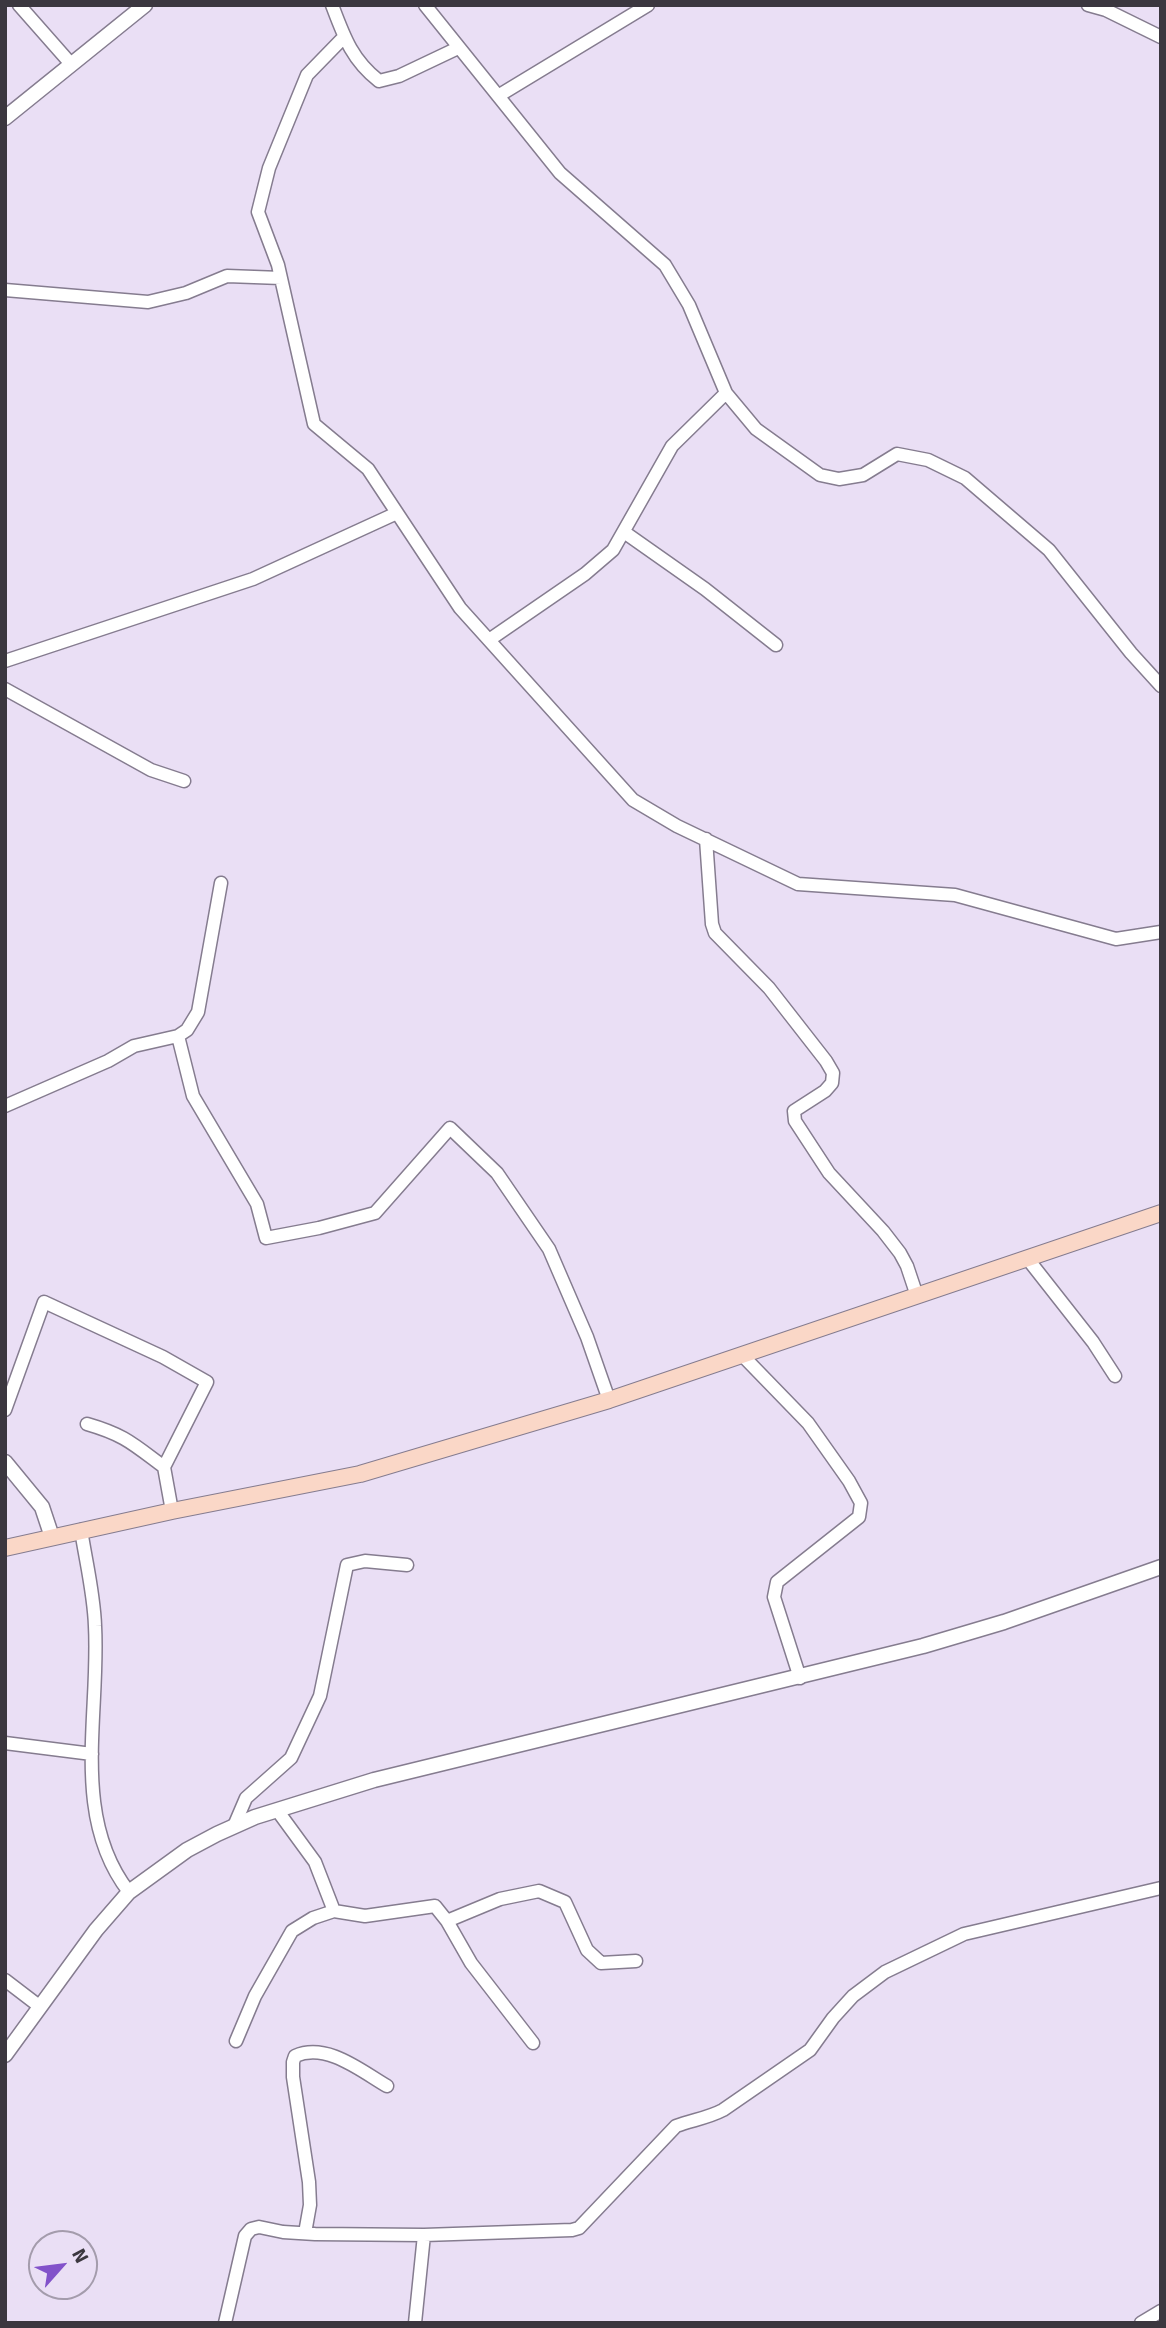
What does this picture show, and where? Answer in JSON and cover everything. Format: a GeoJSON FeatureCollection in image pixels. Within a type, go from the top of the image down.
{"type":"FeatureCollection","features":[{"type":"Feature","properties":{"kind":"main road"},"geometry":{"type":"LineString","coordinates":[[5,1548],[172,1511],[360,1474],[609,1400],[1161,1213]]}},
{"type":"Feature","properties":{"kind":"street"},"geometry":{"type":"LineString","coordinates":[[19,5],[71,64]]}},
{"type":"Feature","properties":{"kind":"street"},"geometry":{"type":"LineString","coordinates":[[5,118],[145,5]]}},
{"type":"Feature","properties":{"kind":"street"},"geometry":{"type":"LineString","coordinates":[[332,5],[344,37],[362,68],[379,81],[399,76],[458,48]]}},
{"type":"Feature","properties":{"kind":"street"},"geometry":{"type":"LineString","coordinates":[[425,5],[560,173],[665,265],[689,305],[726,393],[756,429],[820,475],[839,479],[863,475],[897,454],[928,460],[965,478],[1049,550],[1131,653],[1161,686]]}},
{"type":"Feature","properties":{"kind":"street"},"geometry":{"type":"LineString","coordinates":[[498,96],[648,5]]}},
{"type":"Feature","properties":{"kind":"street"},"geometry":{"type":"LineString","coordinates":[[1088,5],[1106,10],[1161,37]]}},
{"type":"Feature","properties":{"kind":"street"},"geometry":{"type":"LineString","coordinates":[[344,37],[307,75],[269,168],[258,212],[281,278],[314,424],[368,469],[460,608],[633,800],[677,826],[798,884],[955,895],[1116,939],[1161,932]]}},
{"type":"Feature","properties":{"kind":"street"},"geometry":{"type":"LineString","coordinates":[[5,290],[148,302],[186,293],[227,276],[281,278]]}},
{"type":"Feature","properties":{"kind":"street"},"geometry":{"type":"LineString","coordinates":[[489,640],[585,574],[613,550],[672,446],[726,393]]}},
{"type":"Feature","properties":{"kind":"street"},"geometry":{"type":"LineString","coordinates":[[5,661],[253,579],[397,513]]}},
{"type":"Feature","properties":{"kind":"street"},"geometry":{"type":"LineString","coordinates":[[624,532],[705,589],[776,645]]}},
{"type":"Feature","properties":{"kind":"street"},"geometry":{"type":"LineString","coordinates":[[5,689],[151,770],[184,781]]}},
{"type":"Feature","properties":{"kind":"street"},"geometry":{"type":"LineString","coordinates":[[706,839],[712,924],[715,933],[769,988],[827,1061],[833,1073],[832,1083],[825,1091],[794,1111],[795,1121],[829,1172],[900,1253],[916,1296]]}},
{"type":"Feature","properties":{"kind":"street"},"geometry":{"type":"LineString","coordinates":[[5,1106],[108,1061],[134,1046],[178,1036],[187,1030],[198,1013],[221,883]]}},
{"type":"Feature","properties":{"kind":"street"},"geometry":{"type":"LineString","coordinates":[[178,1036],[193,1096],[257,1204],[266,1238],[376,1213],[450,1128],[497,1173],[549,1248],[587,1337],[609,1400]]}},
{"type":"Feature","properties":{"kind":"street"},"geometry":{"type":"LineString","coordinates":[[1027,1258],[1093,1342],[1115,1376]]}},
{"type":"Feature","properties":{"kind":"street"},"geometry":{"type":"LineString","coordinates":[[5,1410],[44,1302],[163,1357],[207,1382],[163,1467]]}},
{"type":"Feature","properties":{"kind":"street"},"geometry":{"type":"LineString","coordinates":[[742,1355],[808,1423],[849,1481],[861,1503],[859,1517],[777,1582],[774,1597],[800,1678]]}},
{"type":"Feature","properties":{"kind":"street"},"geometry":{"type":"LineString","coordinates":[[87,1424],[115,1432],[136,1444],[163,1467],[172,1511]]}},
{"type":"Feature","properties":{"kind":"street"},"geometry":{"type":"LineString","coordinates":[[5,1462],[42,1507],[52,1537]]}},
{"type":"Feature","properties":{"kind":"street"},"geometry":{"type":"LineString","coordinates":[[82,1530],[95,1624],[92,1791],[99,1832],[116,1875],[130,1892]]}},
{"type":"Feature","properties":{"kind":"street"},"geometry":{"type":"LineString","coordinates":[[234,1826],[246,1798],[290,1758],[320,1696],[347,1565],[365,1560],[407,1565]]}},
{"type":"Feature","properties":{"kind":"street"},"geometry":{"type":"LineString","coordinates":[[5,2055],[96,1930],[130,1892],[187,1850],[234,1826],[374,1780],[923,1646],[1004,1622],[1161,1567]]}},
{"type":"Feature","properties":{"kind":"street"},"geometry":{"type":"LineString","coordinates":[[5,1744],[92,1754]]}},
{"type":"Feature","properties":{"kind":"street"},"geometry":{"type":"LineString","coordinates":[[277,1810],[315,1862],[334,1911]]}},
{"type":"Feature","properties":{"kind":"street"},"geometry":{"type":"LineString","coordinates":[[225,2323],[245,2236],[251,2229],[259,2227],[283,2232],[424,2235],[579,2228],[676,2126],[712,2116],[723,2110],[810,2050],[853,1996],[885,1972],[964,1934],[1161,1888]]}},
{"type":"Feature","properties":{"kind":"street"},"geometry":{"type":"LineString","coordinates":[[447,1921],[500,1899],[538,1891],[565,1902],[587,1950],[601,1963],[636,1961]]}},
{"type":"Feature","properties":{"kind":"street"},"geometry":{"type":"LineString","coordinates":[[236,2041],[255,1996],[292,1931],[313,1918],[334,1911],[365,1916],[435,1906],[447,1921],[471,1963],[533,2043]]}},
{"type":"Feature","properties":{"kind":"street"},"geometry":{"type":"LineString","coordinates":[[5,1980],[39,2006]]}},
{"type":"Feature","properties":{"kind":"street"},"geometry":{"type":"LineString","coordinates":[[305,2233],[310,2205],[309,2182],[293,2077],[295,2056],[315,2052],[343,2060],[387,2086]]}},
{"type":"Feature","properties":{"kind":"street"},"geometry":{"type":"LineString","coordinates":[[415,2323],[424,2235]]}},
{"type":"Feature","properties":{"kind":"street"},"geometry":{"type":"LineString","coordinates":[[1141,2323],[1161,2311]]}}]}
